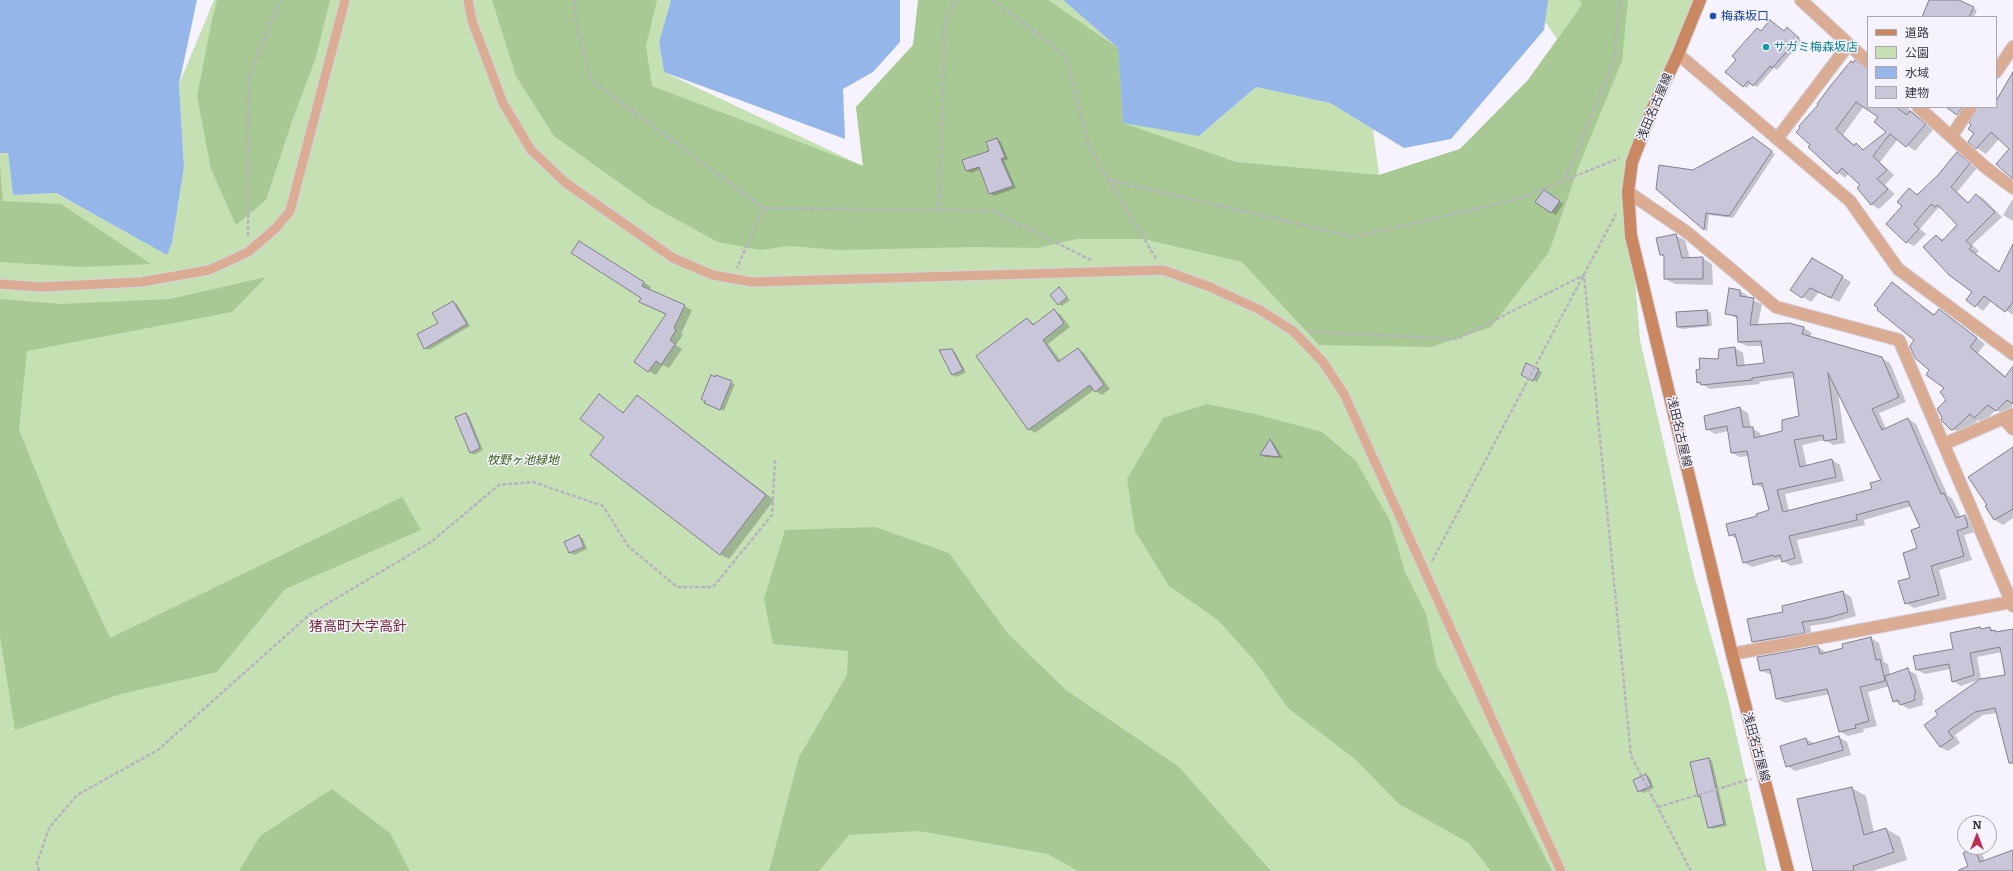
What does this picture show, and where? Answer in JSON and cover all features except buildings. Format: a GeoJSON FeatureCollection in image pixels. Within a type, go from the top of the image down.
{"type":"FeatureCollection","features":[{"type":"Feature","properties":{"kind":"main road","name":"浅田名古屋線"},"geometry":{"type":"LineString","coordinates":[[1700,0],[1678,54],[1650,112],[1632,162],[1628,192],[1631,236],[1732,654],[1788,871]]}},
{"type":"Feature","properties":{"kind":"street"},"geometry":{"type":"LineString","coordinates":[[1801,0],[1867,61]]}},
{"type":"Feature","properties":{"kind":"street"},"geometry":{"type":"LineString","coordinates":[[1777,139],[1849,44]]}},
{"type":"Feature","properties":{"kind":"street"},"geometry":{"type":"LineString","coordinates":[[1997,71],[2013,47]]}},
{"type":"Feature","properties":{"kind":"street"},"geometry":{"type":"LineString","coordinates":[[1678,54],[1850,201],[1898,269],[2013,354]]}},
{"type":"Feature","properties":{"kind":"street"},"geometry":{"type":"LineString","coordinates":[[1919,108],[1985,167],[2013,188]]}},
{"type":"Feature","properties":{"kind":"street"},"geometry":{"type":"LineString","coordinates":[[1951,137],[1970,108]]}},
{"type":"Feature","properties":{"kind":"street"},"geometry":{"type":"LineString","coordinates":[[1628,192],[1688,233],[1776,307],[1898,340],[2012,604],[1732,654]]}},
{"type":"Feature","properties":{"kind":"street"},"geometry":{"type":"LineString","coordinates":[[1944,444],[2008,416],[2013,429]]}},
{"type":"Feature","properties":{"kind":"lane"},"geometry":{"type":"LineString","coordinates":[[0,284],[41,287],[141,282],[209,270],[248,252],[276,228],[290,211],[345,0]]}},
{"type":"Feature","properties":{"kind":"lane"},"geometry":{"type":"LineString","coordinates":[[468,0],[472,21],[503,103],[531,150],[566,183],[673,258],[713,275],[752,282],[1163,270],[1210,287],[1260,310],[1293,331],[1323,362],[1344,394],[1561,871]]}},
{"type":"Feature","properties":{"kind":"path"},"geometry":{"type":"LineString","coordinates":[[248,252],[249,77],[280,0]]}},
{"type":"Feature","properties":{"kind":"path"},"geometry":{"type":"LineString","coordinates":[[575,0],[575,18],[591,80],[763,208],[992,212],[1095,261]]}},
{"type":"Feature","properties":{"kind":"path"},"geometry":{"type":"LineString","coordinates":[[939,211],[945,22],[955,0]]}},
{"type":"Feature","properties":{"kind":"path"},"geometry":{"type":"LineString","coordinates":[[993,0],[1066,56],[1089,147],[1163,270]]}},
{"type":"Feature","properties":{"kind":"path"},"geometry":{"type":"LineString","coordinates":[[1565,180],[1614,61],[1620,0]]}},
{"type":"Feature","properties":{"kind":"path"},"geometry":{"type":"LineString","coordinates":[[1109,180],[1354,236],[1518,199],[1636,151]]}},
{"type":"Feature","properties":{"kind":"path"},"geometry":{"type":"LineString","coordinates":[[732,278],[763,208]]}},
{"type":"Feature","properties":{"kind":"path"},"geometry":{"type":"LineString","coordinates":[[1425,573],[1617,213]]}},
{"type":"Feature","properties":{"kind":"path"},"geometry":{"type":"LineString","coordinates":[[1293,331],[1457,339],[1584,275]]}},
{"type":"Feature","properties":{"kind":"path"},"geometry":{"type":"LineString","coordinates":[[1584,275],[1631,756],[1692,871]]}},
{"type":"Feature","properties":{"kind":"path"},"geometry":{"type":"LineString","coordinates":[[39,871],[37,863],[49,828],[77,795],[158,750],[310,614],[431,542],[499,485],[533,482],[604,506],[628,546],[677,587],[713,587],[772,515],[775,460]]}},
{"type":"Feature","properties":{"kind":"path"},"geometry":{"type":"LineString","coordinates":[[1658,807],[1763,776]]}},
{"type":"Feature","properties":{"kind":"green space","name":"牧野ヶ池緑地"},"geometry":{"type":"Polygon","coordinates":[[[214,0],[671,0],[659,42],[664,72],[863,166],[856,107],[913,45],[919,0],[1063,0],[1118,48],[1199,136],[1256,87],[1330,103],[1373,129],[1379,175],[1460,149],[1528,80],[1557,39],[1530,0],[1702,0],[1628,192],[1640,340],[1694,575],[1727,693],[1767,871],[0,871],[0,153],[8,153],[13,195],[55,193],[167,254],[172,243],[184,167],[179,84],[214,0]]]}},
{"type":"Feature","properties":{"kind":"green space"},"geometry":{"type":"Polygon","coordinates":[[[217,0],[330,0],[316,57],[292,121],[266,200],[236,225],[211,169],[197,96],[217,0]]]}},
{"type":"Feature","properties":{"kind":"green space"},"geometry":{"type":"Polygon","coordinates":[[[492,0],[657,0],[646,46],[652,86],[863,166],[856,107],[913,45],[918,0],[1048,0],[1118,48],[1123,123],[1236,162],[1379,175],[1460,149],[1528,80],[1582,5],[1580,0],[1628,0],[1622,61],[1578,168],[1549,252],[1491,327],[1431,347],[1319,345],[1242,262],[1144,239],[1077,239],[1038,248],[975,247],[839,250],[790,246],[760,250],[718,242],[652,206],[554,136],[516,76],[492,0]]]}},
{"type":"Feature","properties":{"kind":"green space"},"geometry":{"type":"Polygon","coordinates":[[[0,166],[3,201],[61,204],[151,264],[81,267],[0,262],[0,166]]]}},
{"type":"Feature","properties":{"kind":"green space"},"geometry":{"type":"Polygon","coordinates":[[[266,277],[232,312],[27,351],[19,430],[59,528],[110,638],[402,497],[421,530],[285,589],[217,672],[121,694],[15,730],[0,637],[0,299],[61,304],[170,299],[266,277]]]}},
{"type":"Feature","properties":{"kind":"green space"},"geometry":{"type":"Polygon","coordinates":[[[1207,404],[1255,414],[1322,432],[1356,461],[1390,521],[1405,572],[1426,614],[1437,666],[1511,791],[1552,871],[1491,871],[1469,843],[1399,804],[1355,759],[1288,708],[1254,660],[1218,620],[1169,586],[1135,531],[1127,479],[1163,418],[1207,404]]]}},
{"type":"Feature","properties":{"kind":"green space"},"geometry":{"type":"Polygon","coordinates":[[[875,527],[949,553],[1008,634],[1066,690],[1179,767],[1271,871],[1078,871],[1048,854],[919,831],[849,835],[819,871],[769,871],[799,757],[847,675],[848,651],[773,644],[764,599],[785,530],[875,527]]]}},
{"type":"Feature","properties":{"kind":"green space"},"geometry":{"type":"Polygon","coordinates":[[[332,789],[390,833],[410,871],[239,871],[260,836],[332,789]]]}},
{"type":"Feature","properties":{"kind":"water"},"geometry":{"type":"Polygon","coordinates":[[[0,0],[197,0],[179,84],[184,167],[172,243],[167,255],[56,193],[13,195],[8,153],[0,153],[0,0]]]}},
{"type":"Feature","properties":{"kind":"water"},"geometry":{"type":"Polygon","coordinates":[[[671,0],[900,0],[900,42],[873,72],[843,89],[845,139],[664,72],[659,42],[671,0]]]}},
{"type":"Feature","properties":{"kind":"water"},"geometry":{"type":"Polygon","coordinates":[[[1063,0],[1548,0],[1544,30],[1451,139],[1404,148],[1330,103],[1256,87],[1199,136],[1123,123],[1118,48],[1063,0]]]}},
{"type":"Feature","properties":{"kind":"place","name":"梅森坂口"},"geometry":{"type":"Point","coordinates":[1713,16]}},
{"type":"Feature","properties":{"kind":"place","name":"サガミ梅森坂店"},"geometry":{"type":"Point","coordinates":[1766,47]}},
{"type":"Feature","properties":{"kind":"district","name":"猪高町大字高針"},"geometry":{"type":"Point","coordinates":[358,627]}}]}
